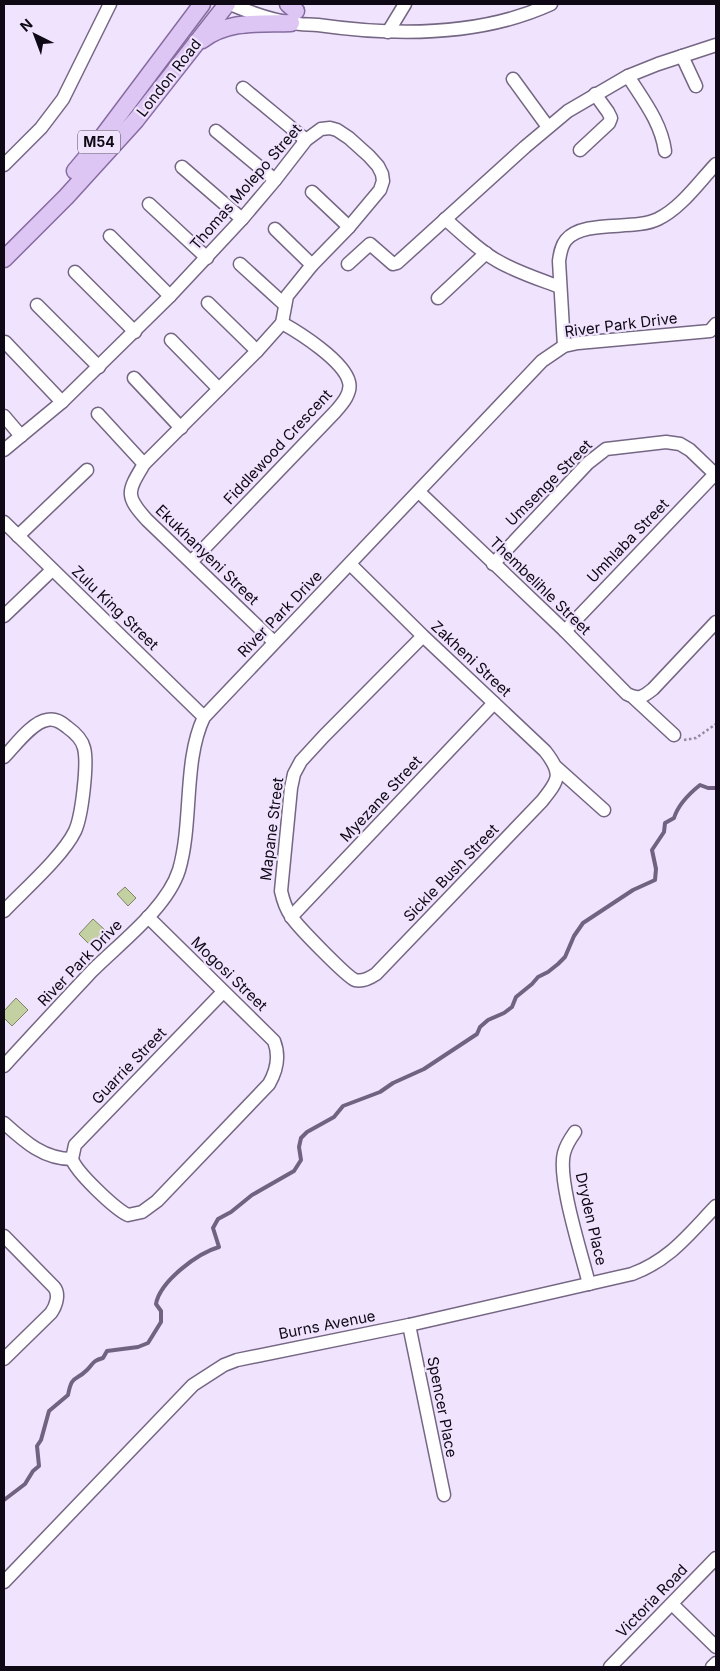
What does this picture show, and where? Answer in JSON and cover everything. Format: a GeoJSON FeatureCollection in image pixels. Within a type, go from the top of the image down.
{"type":"FeatureCollection","features":[{"type":"Feature","properties":{"kind":"main road"},"geometry":{"type":"LineString","coordinates":[[185,29],[188,4]]}},
{"type":"Feature","properties":{"kind":"main road","name":"London Road"},"geometry":{"type":"LineString","coordinates":[[4,246],[47,203],[91,152],[202,4]]}},
{"type":"Feature","properties":{"kind":"main road","name":"London Road"},"geometry":{"type":"LineString","coordinates":[[4,259],[66,197],[136,120],[228,4]]}},
{"type":"Feature","properties":{"kind":"main road"},"geometry":{"type":"LineString","coordinates":[[194,46],[226,27],[292,13]]}},
{"type":"Feature","properties":{"kind":"street"},"geometry":{"type":"LineString","coordinates":[[4,165],[41,128],[63,99],[110,4]]}},
{"type":"Feature","properties":{"kind":"street"},"geometry":{"type":"LineString","coordinates":[[228,4],[250,12],[292,13]]}},
{"type":"Feature","properties":{"kind":"street"},"geometry":{"type":"LineString","coordinates":[[277,4],[316,25],[348,30],[388,32],[428,32],[481,25],[551,4]]}},
{"type":"Feature","properties":{"kind":"street"},"geometry":{"type":"LineString","coordinates":[[388,32],[405,4]]}},
{"type":"Feature","properties":{"kind":"street"},"geometry":{"type":"LineString","coordinates":[[348,264],[370,244],[393,264],[397,263],[548,126],[595,94],[628,76],[716,45]]}},
{"type":"Feature","properties":{"kind":"street"},"geometry":{"type":"LineString","coordinates":[[682,56],[696,86]]}},
{"type":"Feature","properties":{"kind":"street"},"geometry":{"type":"LineString","coordinates":[[628,76],[659,126],[665,151]]}},
{"type":"Feature","properties":{"kind":"street"},"geometry":{"type":"LineString","coordinates":[[514,79],[548,126]]}},
{"type":"Feature","properties":{"kind":"street"},"geometry":{"type":"LineString","coordinates":[[243,88],[306,140]]}},
{"type":"Feature","properties":{"kind":"street"},"geometry":{"type":"LineString","coordinates":[[580,150],[609,123],[611,118],[595,94]]}},
{"type":"Feature","properties":{"kind":"street","name":"Thomas Molepo Street"},"geometry":{"type":"LineString","coordinates":[[4,450],[62,402],[135,332],[242,219],[306,140],[321,129],[330,128],[349,138],[378,166],[382,174],[380,190],[349,227],[312,265],[287,296],[282,323]]}},
{"type":"Feature","properties":{"kind":"street"},"geometry":{"type":"LineString","coordinates":[[216,131],[275,180]]}},
{"type":"Feature","properties":{"kind":"street"},"geometry":{"type":"LineString","coordinates":[[564,346],[559,261],[561,249],[566,240],[588,229],[647,224],[658,219],[676,206],[716,164]]}},
{"type":"Feature","properties":{"kind":"street"},"geometry":{"type":"LineString","coordinates":[[182,167],[242,219]]}},
{"type":"Feature","properties":{"kind":"street"},"geometry":{"type":"LineString","coordinates":[[312,192],[349,227]]}},
{"type":"Feature","properties":{"kind":"street"},"geometry":{"type":"LineString","coordinates":[[148,204],[207,258]]}},
{"type":"Feature","properties":{"kind":"street"},"geometry":{"type":"LineString","coordinates":[[445,219],[486,254],[514,270],[560,287]]}},
{"type":"Feature","properties":{"kind":"street"},"geometry":{"type":"LineString","coordinates":[[275,229],[312,265]]}},
{"type":"Feature","properties":{"kind":"street"},"geometry":{"type":"LineString","coordinates":[[110,236],[170,296]]}},
{"type":"Feature","properties":{"kind":"street"},"geometry":{"type":"LineString","coordinates":[[438,298],[486,254]]}},
{"type":"Feature","properties":{"kind":"street"},"geometry":{"type":"LineString","coordinates":[[240,264],[285,305]]}},
{"type":"Feature","properties":{"kind":"street"},"geometry":{"type":"LineString","coordinates":[[76,272],[135,332]]}},
{"type":"Feature","properties":{"kind":"street"},"geometry":{"type":"LineString","coordinates":[[208,303],[257,351]]}},
{"type":"Feature","properties":{"kind":"street"},"geometry":{"type":"LineString","coordinates":[[37,305],[99,366]]}},
{"type":"Feature","properties":{"kind":"street"},"geometry":{"type":"LineString","coordinates":[[98,414],[144,464],[220,389],[282,323]]}},
{"type":"Feature","properties":{"kind":"street","name":"Fiddlewood Crescent"},"geometry":{"type":"LineString","coordinates":[[191,562],[335,412],[345,401],[349,392],[350,382],[339,367],[314,343],[282,323]]}},
{"type":"Feature","properties":{"kind":"street","name":"River Park Drive"},"geometry":{"type":"LineString","coordinates":[[4,1066],[94,970],[148,917],[173,884],[179,870],[187,819],[194,746],[198,728],[204,717],[542,361],[564,346],[714,331]]}},
{"type":"Feature","properties":{"kind":"street"},"geometry":{"type":"LineString","coordinates":[[171,340],[220,389]]}},
{"type":"Feature","properties":{"kind":"street"},"geometry":{"type":"LineString","coordinates":[[5,342],[62,402]]}},
{"type":"Feature","properties":{"kind":"street"},"geometry":{"type":"LineString","coordinates":[[134,378],[181,428]]}},
{"type":"Feature","properties":{"kind":"street"},"geometry":{"type":"LineString","coordinates":[[4,416],[21,436]]}},
{"type":"Feature","properties":{"kind":"street","name":"Umsenge Street"},"geometry":{"type":"LineString","coordinates":[[493,564],[588,463],[606,449],[616,446],[666,442],[680,444],[690,450],[716,475]]}},
{"type":"Feature","properties":{"kind":"street","name":"Ekukhanyeni Street"},"geometry":{"type":"LineString","coordinates":[[144,464],[131,485],[132,502],[274,642]]}},
{"type":"Feature","properties":{"kind":"street"},"geometry":{"type":"LineString","coordinates":[[18,536],[87,470]]}},
{"type":"Feature","properties":{"kind":"street","name":"Umhlaba Street"},"geometry":{"type":"LineString","coordinates":[[565,631],[716,475]]}},
{"type":"Feature","properties":{"kind":"street","name":"Thembelihle Street"},"geometry":{"type":"LineString","coordinates":[[419,492],[565,631],[627,694],[637,697],[674,735]]}},
{"type":"Feature","properties":{"kind":"street","name":"Zulu King Street"},"geometry":{"type":"LineString","coordinates":[[4,522],[204,717]]}},
{"type":"Feature","properties":{"kind":"street","name":"Zakheni Street"},"geometry":{"type":"LineString","coordinates":[[350,564],[545,752],[556,767],[604,810]]}},
{"type":"Feature","properties":{"kind":"street"},"geometry":{"type":"LineString","coordinates":[[4,616],[52,570]]}},
{"type":"Feature","properties":{"kind":"street"},"geometry":{"type":"LineString","coordinates":[[637,697],[653,689],[716,622]]}},
{"type":"Feature","properties":{"kind":"street","name":"Mapane Street"},"geometry":{"type":"LineString","coordinates":[[363,980],[355,980],[344,972],[291,917],[284,902],[281,891],[291,788],[294,774],[301,761],[423,636]]}},
{"type":"Feature","properties":{"kind":"street","name":"Myezane Street"},"geometry":{"type":"LineString","coordinates":[[291,917],[494,703]]}},
{"type":"Feature","properties":{"kind":"street"},"geometry":{"type":"LineString","coordinates":[[4,757],[29,730],[48,719],[59,721],[72,730],[82,743],[85,753],[83,789],[76,830],[64,850],[4,911]]}},
{"type":"Feature","properties":{"kind":"street","name":"Sickle Bush Street"},"geometry":{"type":"LineString","coordinates":[[363,980],[376,974],[542,801],[556,783],[558,774],[556,767]]}},
{"type":"Feature","properties":{"kind":"street","name":"Mogosi Street"},"geometry":{"type":"LineString","coordinates":[[74,1163],[114,1207],[128,1215],[142,1212],[158,1201],[269,1084],[274,1075],[278,1059],[274,1040],[148,917]]}},
{"type":"Feature","properties":{"kind":"street","name":"Guarrie Street"},"geometry":{"type":"LineString","coordinates":[[74,1163],[75,1146],[80,1139],[223,992]]}},
{"type":"Feature","properties":{"kind":"street"},"geometry":{"type":"LineString","coordinates":[[4,1123],[26,1143],[42,1153],[74,1163]]}},
{"type":"Feature","properties":{"kind":"street","name":"Dryden Place"},"geometry":{"type":"LineString","coordinates":[[574,1132],[563,1154],[565,1187],[589,1284]]}},
{"type":"Feature","properties":{"kind":"street","name":"Burns Avenue"},"geometry":{"type":"LineString","coordinates":[[4,1582],[194,1386],[207,1375],[224,1365],[237,1360],[409,1325],[632,1274],[656,1264],[674,1250],[716,1206]]}},
{"type":"Feature","properties":{"kind":"street"},"geometry":{"type":"LineString","coordinates":[[4,1236],[54,1287],[57,1296],[51,1313],[4,1359]]}},
{"type":"Feature","properties":{"kind":"street","name":"Spencer Place"},"geometry":{"type":"LineString","coordinates":[[409,1325],[444,1495]]}},
{"type":"Feature","properties":{"kind":"street","name":"Victoria Road"},"geometry":{"type":"LineString","coordinates":[[610,1667],[716,1558]]}},
{"type":"Feature","properties":{"kind":"street"},"geometry":{"type":"LineString","coordinates":[[672,1604],[716,1647]]}},
{"type":"Feature","properties":{"kind":"street"},"geometry":{"type":"LineString","coordinates":[[712,1667],[716,1663]]}},
{"type":"Feature","properties":{"kind":"path"},"geometry":{"type":"LineString","coordinates":[[674,735],[681,740],[688,741],[696,738],[716,724]]}},
{"type":"Feature","properties":{"kind":"building"},"geometry":{"type":"Polygon","coordinates":[[[125,887],[136,898],[128,906],[117,894],[125,887]]]}},
{"type":"Feature","properties":{"kind":"building"},"geometry":{"type":"Polygon","coordinates":[[[93,919],[105,930],[90,945],[79,934],[93,919]]]}},
{"type":"Feature","properties":{"kind":"building"},"geometry":{"type":"Polygon","coordinates":[[[16,998],[28,1010],[12,1026],[4,1018],[4,1011],[16,998]]]}},
{"type":"Feature","properties":{"kind":"waterway"},"geometry":{"type":"LineString","coordinates":[[4,1500],[25,1484],[33,1471],[39,1466],[37,1446],[41,1440],[49,1411],[68,1395],[73,1381],[83,1374],[95,1361],[103,1358],[107,1351],[138,1347],[148,1343],[161,1322],[161,1311],[156,1304],[165,1286],[181,1269],[201,1255],[219,1247],[213,1228],[218,1219],[231,1212],[252,1195],[294,1171],[301,1160],[299,1147],[301,1138],[307,1132],[334,1117],[343,1106],[380,1092],[393,1083],[424,1069],[477,1034],[480,1027],[488,1020],[512,1007],[516,997],[538,977],[548,972],[565,957],[574,936],[583,923],[633,890],[655,880],[656,869],[652,850],[664,832],[665,823],[674,818],[678,808],[700,785],[716,788]]}}]}
